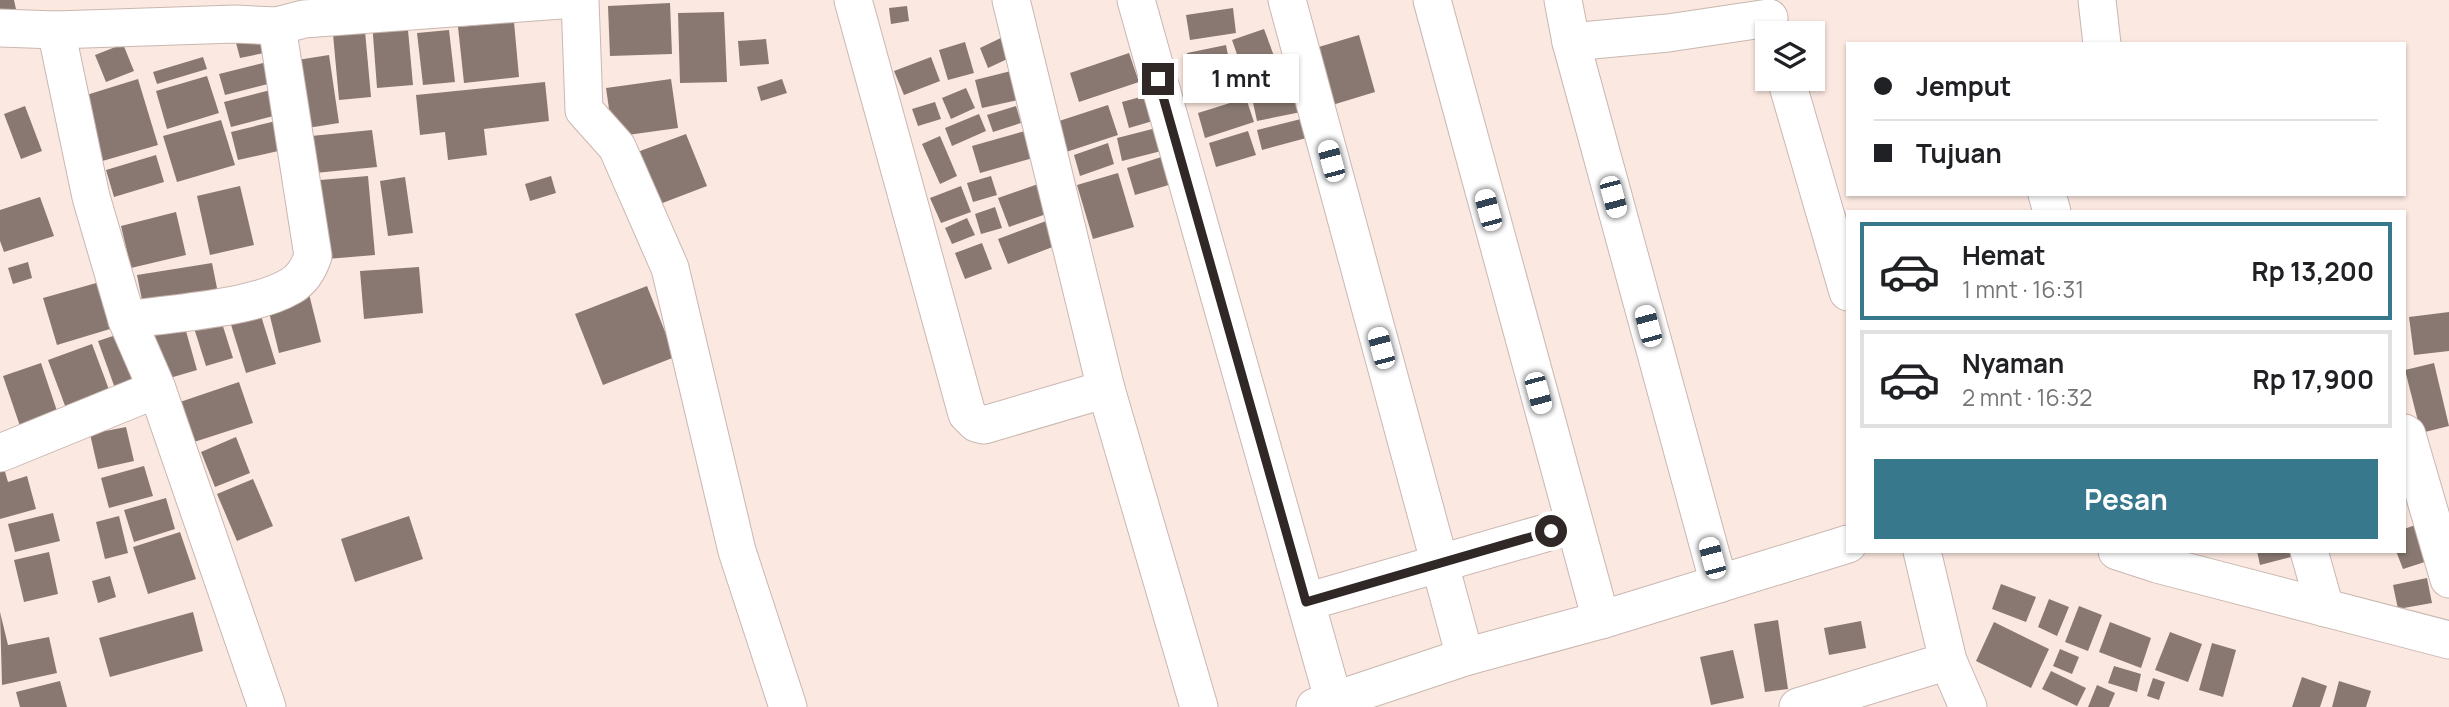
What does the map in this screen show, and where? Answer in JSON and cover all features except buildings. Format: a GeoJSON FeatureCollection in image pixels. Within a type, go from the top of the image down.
{"type":"FeatureCollection","features":[{"type":"Feature","properties":{"kind":"street"},"geometry":{"type":"LineString","coordinates":[[0,28],[56,30],[232,12],[277,26],[304,19],[561,0]]}},
{"type":"Feature","properties":{"kind":"street"},"geometry":{"type":"LineString","coordinates":[[580,0],[584,110],[617,147],[670,268],[737,551],[788,707]]}},
{"type":"Feature","properties":{"kind":"street"},"geometry":{"type":"LineString","coordinates":[[853,0],[967,414],[976,423],[984,425],[1106,389]]}},
{"type":"Feature","properties":{"kind":"street"},"geometry":{"type":"LineString","coordinates":[[1011,0],[1106,389],[1199,707]]}},
{"type":"Feature","properties":{"kind":"street"},"geometry":{"type":"LineString","coordinates":[[1136,0],[1306,602],[1324,704],[1465,657],[1601,620],[1846,545]]}},
{"type":"Feature","properties":{"kind":"street"},"geometry":{"type":"LineString","coordinates":[[1287,0],[1465,657]]}},
{"type":"Feature","properties":{"kind":"street"},"geometry":{"type":"LineString","coordinates":[[1432,0],[1601,620]]}},
{"type":"Feature","properties":{"kind":"street"},"geometry":{"type":"LineString","coordinates":[[1563,0],[1571,42],[1719,584]]}},
{"type":"Feature","properties":{"kind":"street"},"geometry":{"type":"LineString","coordinates":[[1726,0],[1737,0]]}},
{"type":"Feature","properties":{"kind":"street"},"geometry":{"type":"LineString","coordinates":[[2097,0],[2102,42]]}},
{"type":"Feature","properties":{"kind":"street"},"geometry":{"type":"LineString","coordinates":[[1571,42],[1668,33],[1771,17]]}},
{"type":"Feature","properties":{"kind":"street"},"geometry":{"type":"LineString","coordinates":[[127,320],[248,302],[292,286],[308,271],[313,256],[277,26]]}},
{"type":"Feature","properties":{"kind":"street"},"geometry":{"type":"LineString","coordinates":[[56,30],[91,197],[127,320],[157,390],[267,707]]}},
{"type":"Feature","properties":{"kind":"street"},"geometry":{"type":"LineString","coordinates":[[1789,91],[1846,285]]}},
{"type":"Feature","properties":{"kind":"street"},"geometry":{"type":"LineString","coordinates":[[0,453],[157,390]]}},
{"type":"Feature","properties":{"kind":"street"},"geometry":{"type":"LineString","coordinates":[[2406,434],[2449,579]]}},
{"type":"Feature","properties":{"kind":"street"},"geometry":{"type":"LineString","coordinates":[[1306,602],[1573,524]]}},
{"type":"Feature","properties":{"kind":"street"},"geometry":{"type":"LineString","coordinates":[[1922,553],[1948,661],[1968,707]]}},
{"type":"Feature","properties":{"kind":"street"},"geometry":{"type":"LineString","coordinates":[[2127,553],[2155,558],[2325,608],[2449,640]]}},
{"type":"Feature","properties":{"kind":"street"},"geometry":{"type":"LineString","coordinates":[[2310,553],[2325,608]]}},
{"type":"Feature","properties":{"kind":"street"},"geometry":{"type":"LineString","coordinates":[[1798,707],[1948,661]]}},
{"type":"Feature","properties":{"kind":"route"},"geometry":{"type":"LineString","coordinates":[[1158,79],[1306,602],[1551,531]]}}]}
